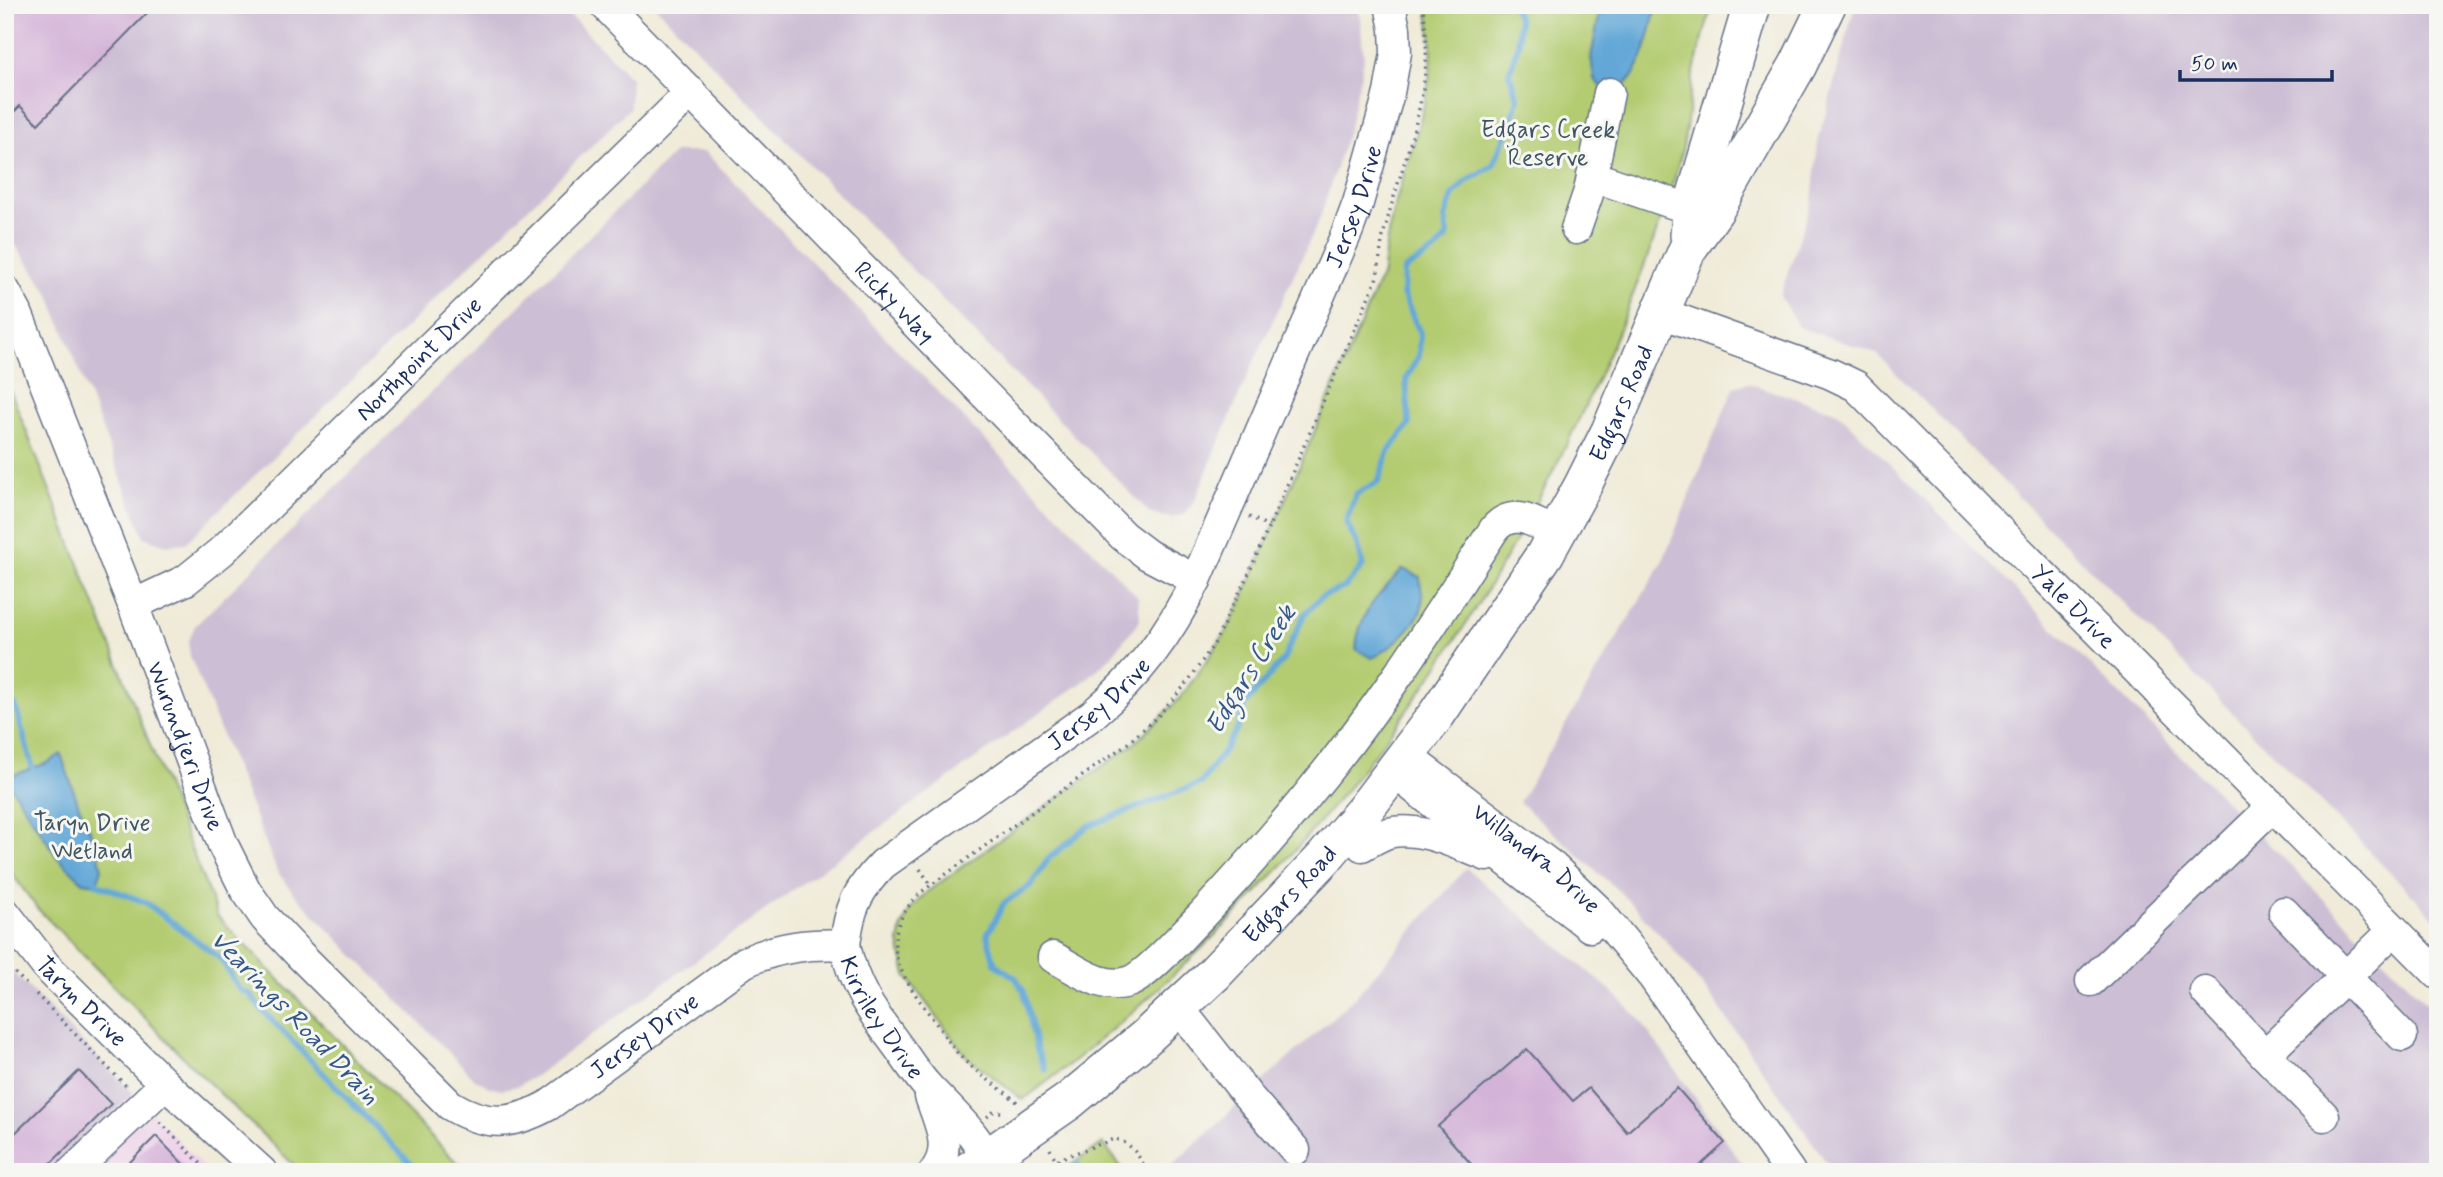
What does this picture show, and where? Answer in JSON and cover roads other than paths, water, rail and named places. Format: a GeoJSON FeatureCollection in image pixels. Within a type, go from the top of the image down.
{"type":"FeatureCollection","features":[{"type":"Feature","properties":{"kind":"main road","name":"Edgars Road"},"geometry":{"type":"LineString","coordinates":[[1687,250],[1692,210],[1752,5]]}},
{"type":"Feature","properties":{"kind":"main road","name":"Edgars Road"},"geometry":{"type":"LineString","coordinates":[[988,1168],[1069,1101],[1178,1021],[1277,940],[1362,846],[1408,771],[1437,715],[1551,544],[1610,431],[1687,250],[1715,210],[1798,65],[1827,5]]}},
{"type":"Feature","properties":{"kind":"main road","name":"Edgars Road"},"geometry":{"type":"LineString","coordinates":[[988,1168],[1046,1143],[1085,1115],[1178,1021],[1214,974],[1408,771]]}},
{"type":"Feature","properties":{"kind":"street","name":"Ricky Way"},"geometry":{"type":"LineString","coordinates":[[606,5],[1123,536],[1148,555],[1196,580]]}},
{"type":"Feature","properties":{"kind":"street","name":"Jersey Drive"},"geometry":{"type":"LineString","coordinates":[[484,1120],[508,1121],[530,1116],[549,1105],[745,962],[788,947],[816,943],[845,945],[848,921],[855,899],[866,881],[883,864],[1093,715],[1117,694],[1162,642],[1196,580],[1358,203],[1389,93],[1396,53],[1390,5]]}},
{"type":"Feature","properties":{"kind":"street","name":"Northpoint Drive"},"geometry":{"type":"LineString","coordinates":[[133,605],[186,580],[222,551],[691,92]]}},
{"type":"Feature","properties":{"kind":"street"},"geometry":{"type":"LineString","coordinates":[[1576,229],[1592,176],[1609,93]]}},
{"type":"Feature","properties":{"kind":"street"},"geometry":{"type":"LineString","coordinates":[[1592,176],[1692,210]]}},
{"type":"Feature","properties":{"kind":"street","name":"Wurundjeri Drive"},"geometry":{"type":"LineString","coordinates":[[5,291],[17,313],[133,605],[223,845],[245,889],[265,918],[290,945],[437,1093],[465,1114],[484,1120]]}},
{"type":"Feature","properties":{"kind":"street","name":"Yale Drive"},"geometry":{"type":"LineString","coordinates":[[1661,313],[1831,374],[1856,386],[2437,972]]}},
{"type":"Feature","properties":{"kind":"street"},"geometry":{"type":"LineString","coordinates":[[1053,957],[1091,978],[1111,985],[1132,980],[1162,956],[1282,826],[1334,761],[1395,680],[1495,528],[1504,519],[1512,517],[1528,520],[1551,544]]}},
{"type":"Feature","properties":{"kind":"street","name":"Willandra Drive"},"geometry":{"type":"LineString","coordinates":[[1408,771],[1513,866],[1653,977]]}},
{"type":"Feature","properties":{"kind":"street","name":"Willandra Drive"},"geometry":{"type":"LineString","coordinates":[[1408,771],[1553,867],[1598,910],[1653,977],[1790,1172]]}},
{"type":"Feature","properties":{"kind":"street"},"geometry":{"type":"LineString","coordinates":[[2091,981],[2273,806]]}},
{"type":"Feature","properties":{"kind":"street"},"geometry":{"type":"LineString","coordinates":[[1362,846],[1386,834],[1399,831],[1420,834],[1513,866]]}},
{"type":"Feature","properties":{"kind":"street"},"geometry":{"type":"LineString","coordinates":[[2284,912],[2402,1036]]}},
{"type":"Feature","properties":{"kind":"street","name":"Taryn Drive"},"geometry":{"type":"LineString","coordinates":[[5,913],[46,966],[165,1084],[262,1172]]}},
{"type":"Feature","properties":{"kind":"street"},"geometry":{"type":"LineString","coordinates":[[2265,1055],[2395,930]]}},
{"type":"Feature","properties":{"kind":"street","name":"Kirriley Drive"},"geometry":{"type":"LineString","coordinates":[[845,945],[850,970],[860,992],[926,1086],[949,1109],[988,1168]]}},
{"type":"Feature","properties":{"kind":"street"},"geometry":{"type":"LineString","coordinates":[[2205,990],[2323,1116]]}},
{"type":"Feature","properties":{"kind":"street"},"geometry":{"type":"LineString","coordinates":[[1178,1021],[1294,1150]]}},
{"type":"Feature","properties":{"kind":"street"},"geometry":{"type":"LineString","coordinates":[[72,1172],[165,1084]]}},
{"type":"Feature","properties":{"kind":"street","name":"Taryn Drive"},"geometry":{"type":"LineString","coordinates":[[165,1084],[244,1172]]}},
{"type":"Feature","properties":{"kind":"street","name":"Kirriley Drive"},"geometry":{"type":"LineString","coordinates":[[926,1086],[946,1146],[934,1172]]}},
{"type":"Feature","properties":{"kind":"water"},"geometry":{"type":"Polygon","coordinates":[[[1601,5],[1656,5],[1640,63],[1628,82],[1617,89],[1604,90],[1594,79],[1591,57],[1601,5]]]}},
{"type":"Feature","properties":{"kind":"water"},"geometry":{"type":"Polygon","coordinates":[[[1403,569],[1420,577],[1423,599],[1420,613],[1402,636],[1372,658],[1356,649],[1361,625],[1371,605],[1403,569]]]}},
{"type":"Feature","properties":{"kind":"water"},"geometry":{"type":"Polygon","coordinates":[[[61,754],[96,844],[102,868],[97,884],[83,882],[58,858],[5,778],[47,763],[61,754]]]}},
{"type":"Feature","properties":{"kind":"waterway","name":"Edgars Creek"},"geometry":{"type":"LineString","coordinates":[[1045,1070],[1037,1050],[1024,992],[1016,978],[995,964],[987,935],[1004,903],[1031,885],[1049,858],[1088,826],[1201,783],[1238,727],[1245,704],[1283,660],[1304,615],[1321,597],[1345,587],[1363,566],[1358,545],[1346,522],[1356,494],[1378,482],[1389,451],[1409,425],[1406,379],[1419,356],[1420,333],[1403,294],[1404,270],[1436,250],[1448,236],[1445,218],[1452,196],[1465,182],[1493,165],[1513,118],[1518,97],[1509,74],[1518,45],[1519,20],[1513,5]]}},
{"type":"Feature","properties":{"kind":"waterway","name":"Vearings Road Drain"},"geometry":{"type":"LineString","coordinates":[[5,701],[15,705],[34,773]]}},
{"type":"Feature","properties":{"kind":"waterway","name":"Vearings Road Drain"},"geometry":{"type":"LineString","coordinates":[[93,877],[97,884],[145,902],[221,959],[240,990],[250,994],[261,1009],[419,1172]]}},
{"type":"Feature","properties":{"kind":"waterway","name":"Edgars Creek"},"geometry":{"type":"LineString","coordinates":[[1078,1165],[1083,1172]]}},
{"type":"Feature","properties":{"kind":"park label","name":"Edgars Creek Reserve"},"geometry":{"type":"Point","coordinates":[1548,143]}},
{"type":"Feature","properties":{"kind":"park label","name":"Taryn Drive Wetland"},"geometry":{"type":"Point","coordinates":[92,836]}}]}
